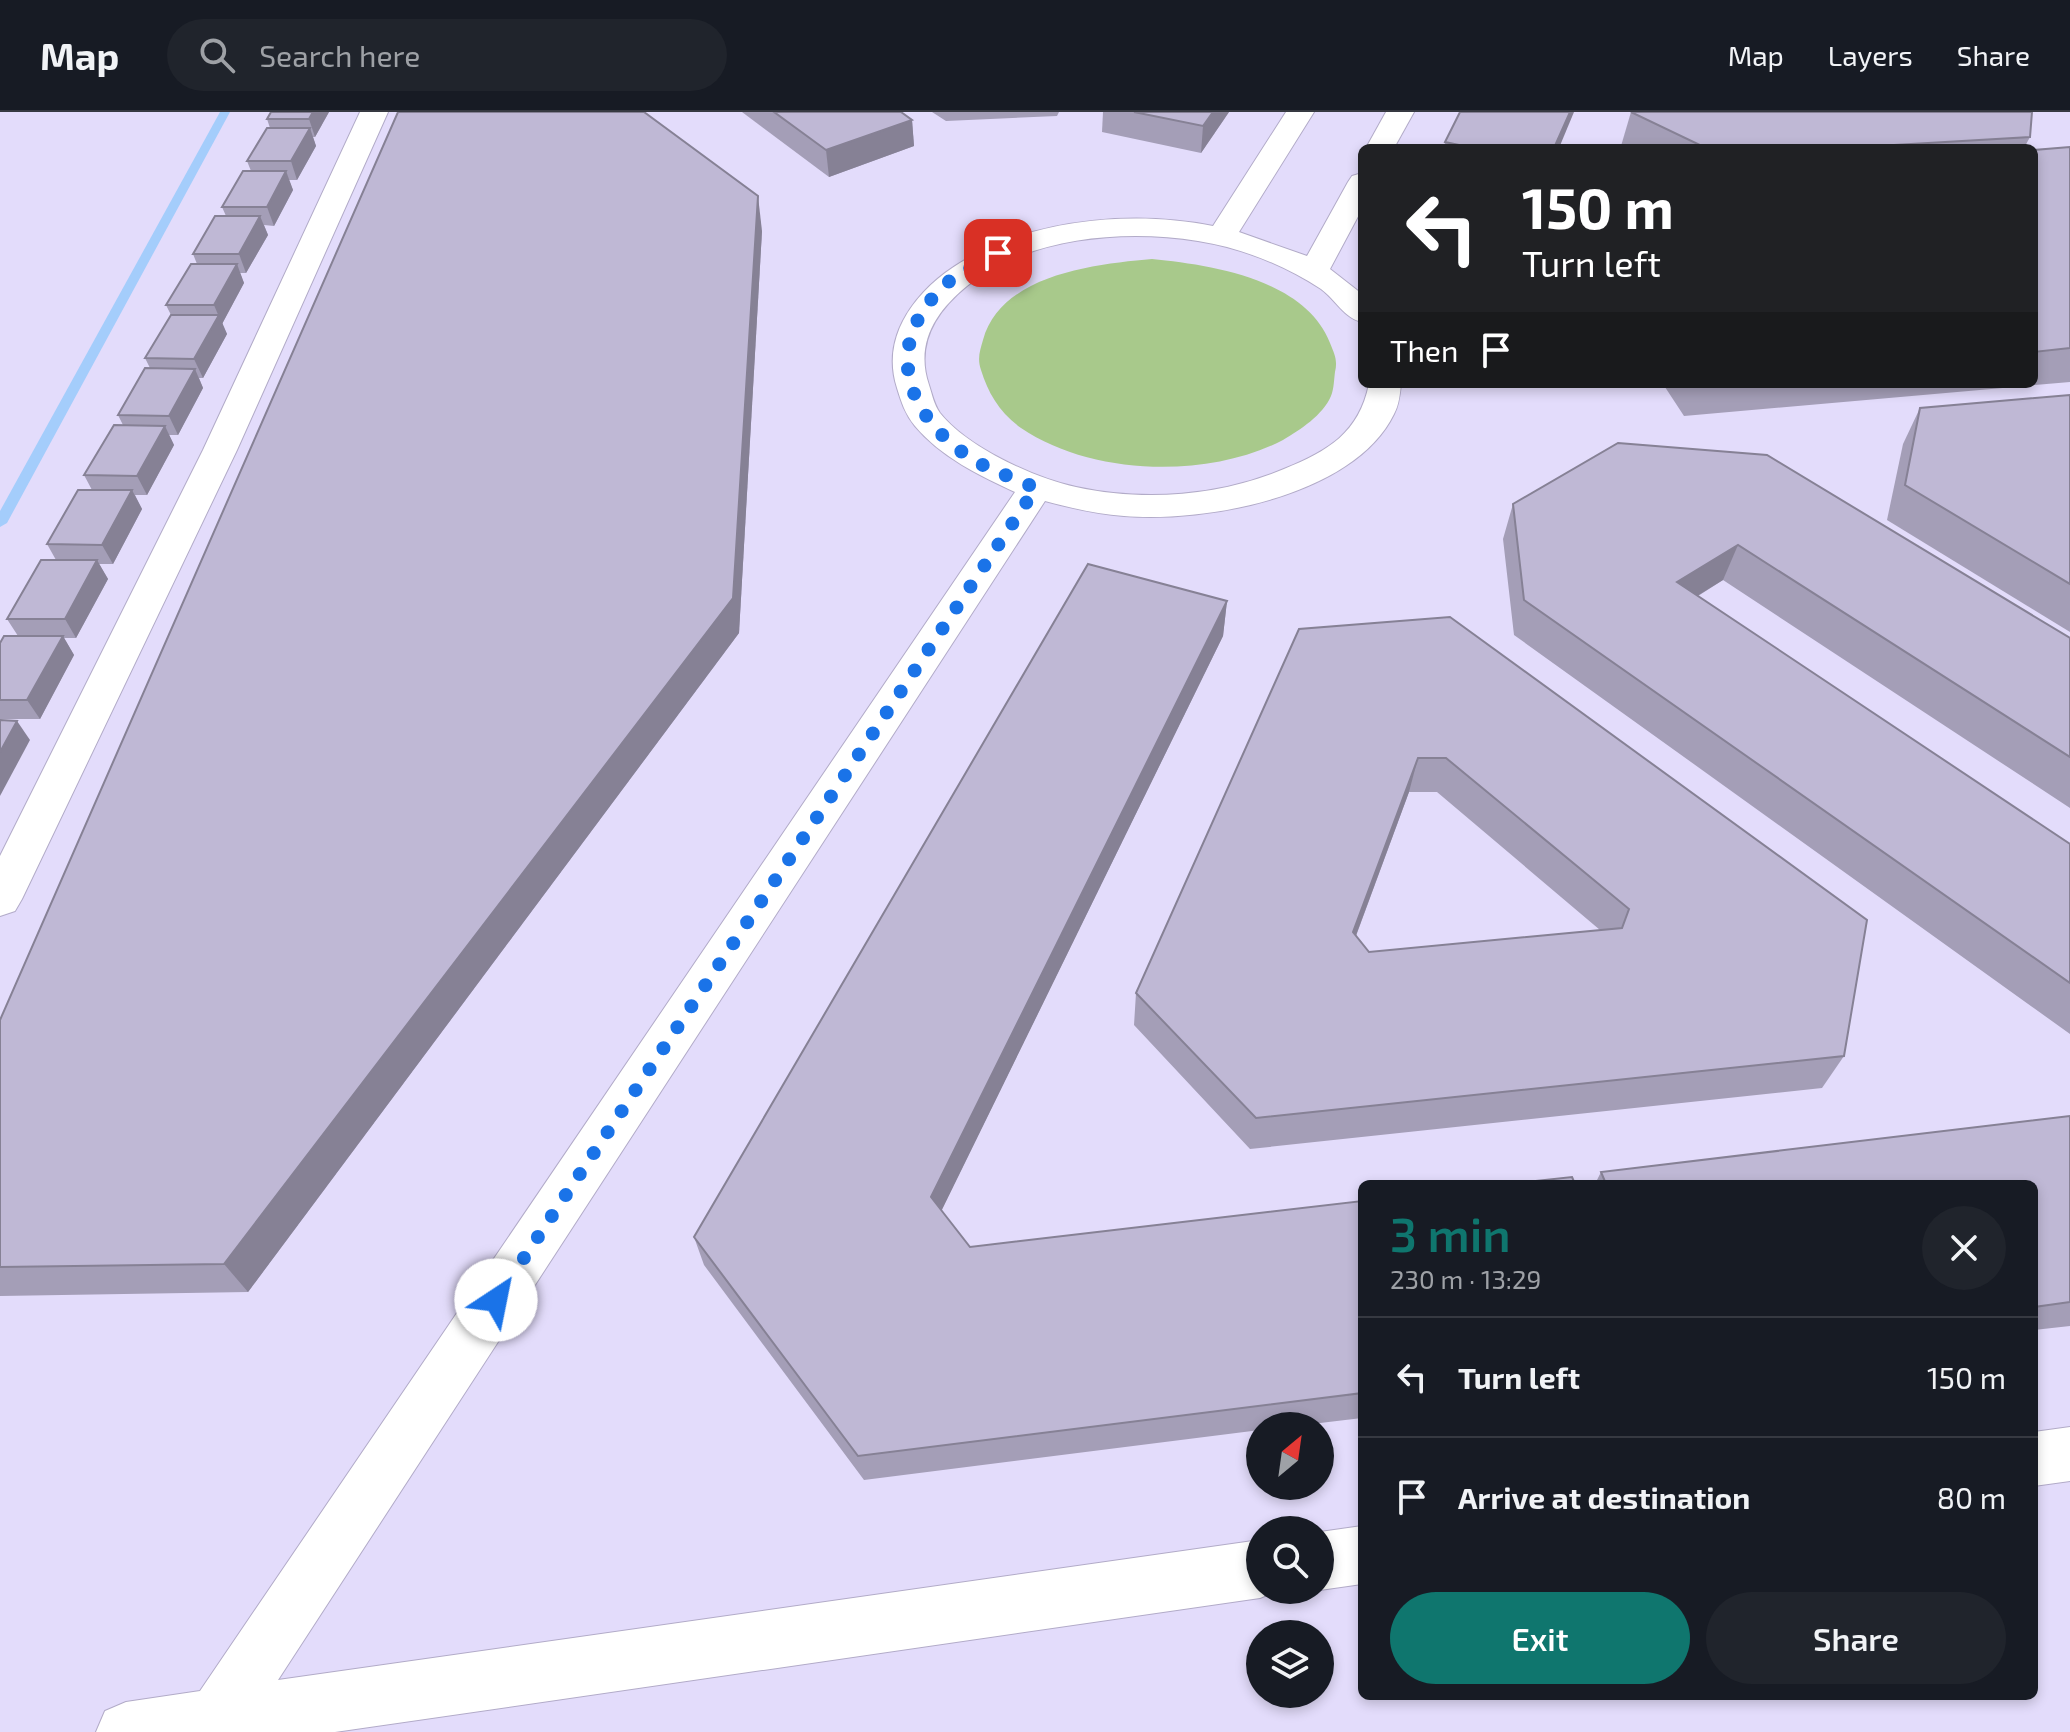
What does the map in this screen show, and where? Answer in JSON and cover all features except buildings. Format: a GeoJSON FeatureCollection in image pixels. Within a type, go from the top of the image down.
{"type":"FeatureCollection","features":[{"type":"Feature","properties":{"kind":"street"},"geometry":{"type":"LineString","coordinates":[[0,899],[220,450],[374,112]]}},
{"type":"Feature","properties":{"kind":"street"},"geometry":{"type":"LineString","coordinates":[[1221,237],[1300,112]]}},
{"type":"Feature","properties":{"kind":"street"},"geometry":{"type":"LineString","coordinates":[[1382,144],[1400,112]]}},
{"type":"Feature","properties":{"kind":"street"},"geometry":{"type":"LineString","coordinates":[[1313,272],[1358,189]]}},
{"type":"Feature","properties":{"kind":"street"},"geometry":{"type":"LineString","coordinates":[[1358,309],[1334,284],[1278,253],[1221,237],[1136,227],[1063,234],[998,253],[946,284],[914,324],[906,369],[925,416],[970,457],[1036,488],[1116,505],[1202,504],[1280,487],[1340,456],[1377,414],[1384,388]]}},
{"type":"Feature","properties":{"kind":"street"},"geometry":{"type":"LineString","coordinates":[[217,1719],[1036,488]]}},
{"type":"Feature","properties":{"kind":"street"},"geometry":{"type":"LineString","coordinates":[[2038,1458],[2070,1454]]}},
{"type":"Feature","properties":{"kind":"street"},"geometry":{"type":"LineString","coordinates":[[1334,1559],[1358,1556]]}},
{"type":"Feature","properties":{"kind":"street"},"geometry":{"type":"LineString","coordinates":[[126,1732],[1246,1571]]}},
{"type":"Feature","properties":{"kind":"green space"},"geometry":{"type":"Polygon","coordinates":[[[1152,259],[1228,271],[1279,290],[1300,304],[1318,321],[1335,357],[1333,390],[1323,409],[1290,436],[1253,453],[1186,466],[1150,467],[1081,456],[1050,444],[1014,422],[991,395],[980,366],[983,340],[993,318],[1009,300],[1053,277],[1104,264],[1152,259]]]}},
{"type":"Feature","properties":{"kind":"waterway"},"geometry":{"type":"LineString","coordinates":[[0,523],[225,112]]}},
{"type":"Feature","properties":{"kind":"route"},"geometry":{"type":"LineString","coordinates":[[496,1300],[1036,488],[970,457],[925,416],[906,369],[914,324],[946,284],[998,253]]}}]}
